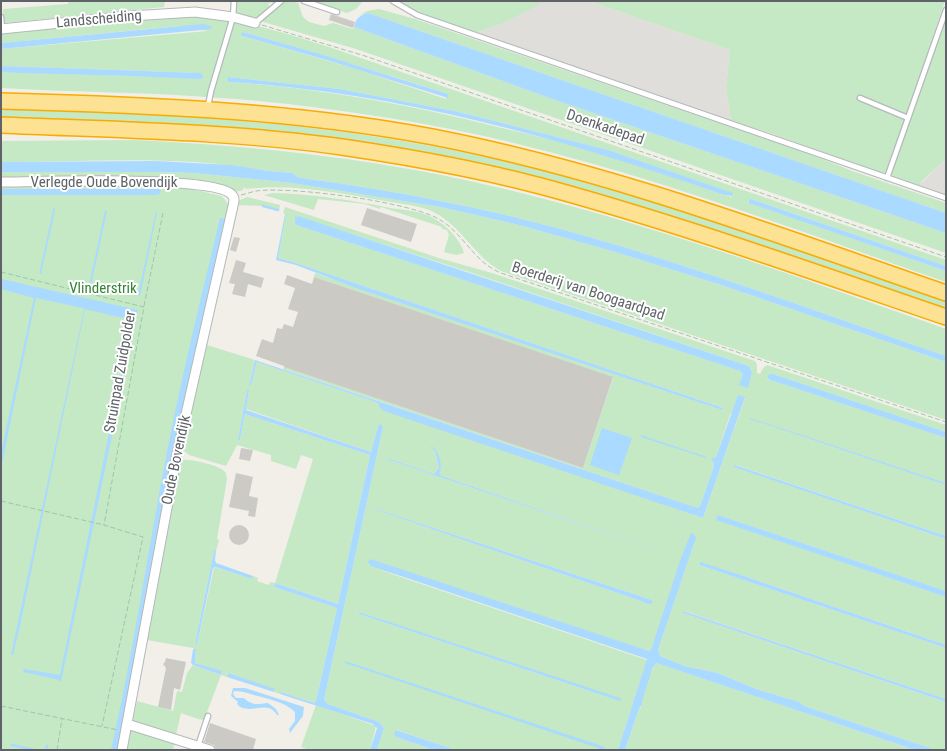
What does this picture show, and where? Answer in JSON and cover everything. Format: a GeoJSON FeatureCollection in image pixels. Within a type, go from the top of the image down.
{"type":"FeatureCollection","features":[{"type":"Feature","properties":{"kind":"highway"},"geometry":{"type":"LineString","coordinates":[[1,102],[208,109],[338,122],[433,137],[536,160],[634,187],[946,293]]}},
{"type":"Feature","properties":{"kind":"highway"},"geometry":{"type":"LineString","coordinates":[[1,125],[221,134],[342,147],[486,174],[565,192],[650,218],[781,260],[946,318]]}},
{"type":"Feature","properties":{"kind":"street","name":"Landscheiding"},"geometry":{"type":"LineString","coordinates":[[2,29],[130,16],[195,12],[232,17],[255,23]]}},
{"type":"Feature","properties":{"kind":"street","name":"Verlegde Oude Bovendijk"},"geometry":{"type":"LineString","coordinates":[[1,182],[146,180],[197,184],[227,191],[232,193],[234,198]]}},
{"type":"Feature","properties":{"kind":"street","name":"Oude Bovendijk"},"geometry":{"type":"LineString","coordinates":[[122,750],[177,454],[234,198]]}},
{"type":"Feature","properties":{"kind":"street"},"geometry":{"type":"LineString","coordinates":[[127,724],[210,750]]}},
{"type":"Feature","properties":{"kind":"lane"},"geometry":{"type":"LineString","coordinates":[[208,109],[211,91],[232,17],[234,1]]}},
{"type":"Feature","properties":{"kind":"lane"},"geometry":{"type":"LineString","coordinates":[[255,23],[281,1]]}},
{"type":"Feature","properties":{"kind":"lane"},"geometry":{"type":"LineString","coordinates":[[304,1],[337,12]]}},
{"type":"Feature","properties":{"kind":"lane"},"geometry":{"type":"LineString","coordinates":[[393,1],[417,15],[946,198]]}},
{"type":"Feature","properties":{"kind":"lane"},"geometry":{"type":"LineString","coordinates":[[887,178],[946,10]]}},
{"type":"Feature","properties":{"kind":"lane"},"geometry":{"type":"LineString","coordinates":[[1,17],[2,29]]}},
{"type":"Feature","properties":{"kind":"lane"},"geometry":{"type":"LineString","coordinates":[[860,98],[908,118]]}},
{"type":"Feature","properties":{"kind":"lane"},"geometry":{"type":"LineString","coordinates":[[198,746],[208,716]]}},
{"type":"Feature","properties":{"kind":"path","name":"Doenkadepad"},"geometry":{"type":"LineString","coordinates":[[255,23],[358,53],[946,257]]}},
{"type":"Feature","properties":{"kind":"path","name":"Boerderij van Boogaardpad"},"geometry":{"type":"LineString","coordinates":[[234,198],[256,191],[305,192],[368,200],[423,212],[442,220],[482,262],[501,273],[946,422]]}},
{"type":"Feature","properties":{"kind":"path"},"geometry":{"type":"LineString","coordinates":[[144,307],[163,213]]}},
{"type":"Feature","properties":{"kind":"path","name":"Struinpad Zuidpolder"},"geometry":{"type":"LineString","coordinates":[[1,272],[144,307],[104,525]]}},
{"type":"Feature","properties":{"kind":"path"},"geometry":{"type":"LineString","coordinates":[[1,501],[104,525],[142,536],[102,726]]}},
{"type":"Feature","properties":{"kind":"path"},"geometry":{"type":"LineString","coordinates":[[1,706],[113,729]]}},
{"type":"Feature","properties":{"kind":"path"},"geometry":{"type":"LineString","coordinates":[[57,750],[62,718]]}},
{"type":"Feature","properties":{"kind":"shaded area"},"geometry":{"type":"Polygon","coordinates":[[[540,1],[589,1],[730,50],[726,87],[731,121],[475,33],[504,23],[537,5],[540,1]]]}},
{"type":"Feature","properties":{"kind":"shaded area"},"geometry":{"type":"Polygon","coordinates":[[[946,159],[946,195],[920,187],[921,183],[946,159]]]}},
{"type":"Feature","properties":{"kind":"green space"},"geometry":{"type":"Polygon","coordinates":[[[68,1],[165,1],[164,7],[4,23],[3,9],[68,4],[68,1]]]}},
{"type":"Feature","properties":{"kind":"green space"},"geometry":{"type":"Polygon","coordinates":[[[236,1],[279,1],[274,5],[271,2],[268,4],[270,8],[256,18],[240,17],[237,14],[236,1]]]}},
{"type":"Feature","properties":{"kind":"green space"},"geometry":{"type":"Polygon","coordinates":[[[310,1],[363,1],[356,9],[347,13],[310,1]]]}},
{"type":"Feature","properties":{"kind":"green space"},"geometry":{"type":"Polygon","coordinates":[[[395,1],[540,1],[538,5],[504,23],[475,33],[416,12],[395,1]]]}},
{"type":"Feature","properties":{"kind":"green space"},"geometry":{"type":"Polygon","coordinates":[[[589,1],[945,1],[888,171],[882,174],[770,133],[731,121],[726,87],[730,50],[589,1]]]}},
{"type":"Feature","properties":{"kind":"green space"},"geometry":{"type":"Polygon","coordinates":[[[284,2],[298,3],[303,17],[309,22],[324,26],[333,23],[353,29],[354,27],[555,100],[946,233],[946,253],[356,49],[260,21],[284,2]]]}},
{"type":"Feature","properties":{"kind":"green space"},"geometry":{"type":"Polygon","coordinates":[[[379,9],[415,19],[807,153],[855,172],[946,203],[946,213],[368,13],[359,16],[367,11],[379,9]]]}},
{"type":"Feature","properties":{"kind":"green space"},"geometry":{"type":"Polygon","coordinates":[[[946,15],[946,159],[921,182],[920,187],[894,179],[891,173],[946,15]]]}},
{"type":"Feature","properties":{"kind":"green space"},"geometry":{"type":"Polygon","coordinates":[[[197,16],[231,20],[332,48],[946,260],[946,266],[751,199],[748,202],[946,271],[946,282],[686,192],[620,172],[553,153],[419,123],[366,114],[259,101],[180,95],[1,88],[1,72],[203,78],[202,74],[198,73],[1,66],[1,49],[208,31],[180,26],[1,43],[1,32],[135,18],[197,16]],[[243,32],[242,36],[353,68],[446,99],[448,94],[346,62],[243,32]],[[227,78],[228,82],[332,93],[468,120],[554,140],[650,169],[724,195],[732,197],[734,194],[608,150],[459,112],[340,89],[227,78]]]}},
{"type":"Feature","properties":{"kind":"green space"},"geometry":{"type":"Polygon","coordinates":[[[1,109],[179,116],[296,126],[413,143],[471,154],[591,184],[710,220],[946,302],[946,309],[754,243],[625,202],[494,167],[428,153],[322,137],[215,126],[1,118],[1,109]]]}},
{"type":"Feature","properties":{"kind":"green space"},"geometry":{"type":"Polygon","coordinates":[[[134,140],[229,146],[372,163],[466,180],[568,205],[677,237],[946,329],[946,356],[672,262],[546,225],[444,202],[297,177],[293,173],[207,163],[147,160],[1,162],[1,141],[134,140]]]}},
{"type":"Feature","properties":{"kind":"green space"},"geometry":{"type":"Polygon","coordinates":[[[1,172],[194,173],[292,183],[440,207],[515,224],[718,284],[946,362],[946,420],[501,271],[484,258],[448,221],[434,212],[422,208],[301,188],[246,189],[244,187],[243,190],[229,191],[187,181],[158,178],[113,176],[1,177],[1,172]]]}},
{"type":"Feature","properties":{"kind":"green space","name":"Vlinderstrik"},"geometry":{"type":"Polygon","coordinates":[[[1,185],[146,185],[191,189],[222,196],[228,204],[229,211],[123,727],[150,570],[112,750],[1,750],[1,185]]]}},
{"type":"Feature","properties":{"kind":"green space"},"geometry":{"type":"Polygon","coordinates":[[[273,193],[361,202],[425,214],[448,229],[456,238],[464,253],[456,255],[444,252],[449,235],[447,230],[442,229],[442,227],[381,207],[380,209],[365,204],[318,199],[314,210],[264,195],[273,193]]]}},
{"type":"Feature","properties":{"kind":"green space"},"geometry":{"type":"Polygon","coordinates":[[[247,197],[280,205],[279,211],[265,206],[236,205],[238,201],[247,197]]]}},
{"type":"Feature","properties":{"kind":"green space"},"geometry":{"type":"Polygon","coordinates":[[[285,207],[442,259],[492,273],[755,361],[757,373],[760,374],[767,365],[946,425],[946,432],[773,374],[769,374],[767,379],[946,438],[946,483],[750,419],[946,485],[946,536],[736,465],[735,467],[946,539],[946,591],[718,515],[717,520],[946,597],[946,645],[741,575],[699,563],[699,565],[946,648],[946,699],[684,611],[683,613],[946,702],[946,750],[936,750],[804,706],[799,702],[756,689],[718,673],[685,666],[660,656],[658,650],[696,538],[649,651],[371,567],[647,660],[618,750],[456,750],[397,730],[396,737],[434,750],[377,750],[384,728],[379,722],[328,704],[324,700],[383,427],[378,426],[371,452],[246,409],[249,390],[247,390],[238,440],[240,440],[245,414],[370,455],[338,604],[275,583],[313,459],[301,455],[296,469],[271,461],[271,455],[237,445],[226,466],[189,455],[184,451],[182,447],[207,345],[255,360],[249,384],[251,385],[257,362],[703,518],[745,398],[730,415],[698,508],[283,369],[284,367],[583,468],[613,378],[314,277],[315,273],[722,410],[723,408],[278,258],[286,214],[283,213],[285,207]],[[296,216],[295,224],[299,226],[740,371],[743,375],[752,372],[749,366],[296,216]],[[435,451],[439,468],[434,474],[386,459],[669,554],[442,476],[438,474],[440,467],[440,461],[435,451]],[[376,509],[641,601],[653,601],[652,600],[376,509]],[[359,612],[359,614],[620,701],[359,612]]]}},
{"type":"Feature","properties":{"kind":"green space"},"geometry":{"type":"Polygon","coordinates":[[[181,460],[196,461],[216,466],[226,473],[227,479],[217,539],[219,540],[216,551],[214,551],[195,644],[197,645],[214,567],[252,579],[253,576],[258,578],[257,581],[269,585],[270,582],[275,583],[274,587],[337,608],[314,703],[281,692],[280,694],[274,692],[275,690],[228,673],[227,677],[221,675],[222,672],[195,663],[196,650],[193,648],[147,640],[161,553],[181,460]]]}},
{"type":"Feature","properties":{"kind":"green space"},"geometry":{"type":"Polygon","coordinates":[[[656,663],[915,750],[625,750],[639,709],[641,708],[648,678],[656,663]]]}},
{"type":"Feature","properties":{"kind":"green space"},"geometry":{"type":"Polygon","coordinates":[[[193,665],[221,675],[204,720],[181,713],[176,735],[135,723],[133,720],[137,701],[173,711],[177,691],[182,692],[187,673],[193,665]]]}},
{"type":"Feature","properties":{"kind":"green space"},"geometry":{"type":"Polygon","coordinates":[[[316,705],[376,726],[370,750],[309,750],[301,747],[316,705]]]}},
{"type":"Feature","properties":{"kind":"green space"},"geometry":{"type":"Polygon","coordinates":[[[133,729],[175,740],[173,750],[126,750],[130,731],[133,729]]]}},
{"type":"Feature","properties":{"kind":"water"},"geometry":{"type":"Polygon","coordinates":[[[368,13],[946,213],[946,233],[555,100],[354,27],[358,18],[368,13]]]}},
{"type":"Feature","properties":{"kind":"water"},"geometry":{"type":"Polygon","coordinates":[[[203,24],[211,26],[212,29],[1,49],[1,43],[203,24]]]}},
{"type":"Feature","properties":{"kind":"water"},"geometry":{"type":"Polygon","coordinates":[[[243,32],[448,94],[448,98],[242,36],[243,32]]]}},
{"type":"Feature","properties":{"kind":"water"},"geometry":{"type":"Polygon","coordinates":[[[1,66],[201,73],[203,78],[1,72],[1,66]]]}},
{"type":"Feature","properties":{"kind":"water"},"geometry":{"type":"Polygon","coordinates":[[[228,77],[340,89],[459,112],[608,150],[733,193],[733,196],[724,195],[603,155],[480,121],[355,96],[292,87],[228,82],[228,77]]]}},
{"type":"Feature","properties":{"kind":"water"},"geometry":{"type":"Polygon","coordinates":[[[157,161],[231,165],[293,173],[297,177],[444,202],[546,225],[672,262],[763,292],[946,356],[946,362],[718,284],[615,252],[515,224],[440,207],[292,183],[194,173],[1,172],[1,162],[157,161]]]}},
{"type":"Feature","properties":{"kind":"water"},"geometry":{"type":"Polygon","coordinates":[[[1,189],[159,189],[161,191],[160,194],[156,195],[1,195],[1,189]]]}},
{"type":"Feature","properties":{"kind":"water"},"geometry":{"type":"Polygon","coordinates":[[[751,199],[946,266],[946,271],[749,203],[751,199]]]}},
{"type":"Feature","properties":{"kind":"water"},"geometry":{"type":"Polygon","coordinates":[[[54,206],[55,210],[40,274],[40,270],[54,206]]]}},
{"type":"Feature","properties":{"kind":"water"},"geometry":{"type":"Polygon","coordinates":[[[105,211],[107,211],[91,285],[89,285],[105,211]]]}},
{"type":"Feature","properties":{"kind":"water"},"geometry":{"type":"Polygon","coordinates":[[[157,212],[140,296],[138,295],[157,212]]]}},
{"type":"Feature","properties":{"kind":"water"},"geometry":{"type":"Polygon","coordinates":[[[285,214],[278,258],[723,408],[722,410],[356,288],[296,265],[276,260],[285,214]]]}},
{"type":"Feature","properties":{"kind":"water"},"geometry":{"type":"Polygon","coordinates":[[[298,216],[749,366],[752,372],[748,388],[739,385],[743,375],[740,371],[299,226],[295,224],[295,217],[298,216]]]}},
{"type":"Feature","properties":{"kind":"water"},"geometry":{"type":"Polygon","coordinates":[[[220,218],[225,219],[167,477],[136,657],[117,750],[111,750],[127,675],[174,418],[220,218]]]}},
{"type":"Feature","properties":{"kind":"water"},"geometry":{"type":"Polygon","coordinates":[[[1,279],[138,310],[60,682],[56,679],[23,672],[24,669],[60,675],[132,320],[85,309],[20,626],[13,655],[11,655],[84,310],[83,308],[36,298],[1,468],[1,453],[34,298],[1,289],[1,279]]]}},
{"type":"Feature","properties":{"kind":"water"},"geometry":{"type":"Polygon","coordinates":[[[255,360],[698,508],[713,469],[714,463],[711,459],[716,457],[738,395],[745,397],[703,518],[384,411],[379,407],[378,403],[257,362],[251,385],[249,385],[255,360]]]}},
{"type":"Feature","properties":{"kind":"water"},"geometry":{"type":"Polygon","coordinates":[[[769,374],[946,432],[946,438],[770,380],[767,378],[769,374]]]}},
{"type":"Feature","properties":{"kind":"water"},"geometry":{"type":"Polygon","coordinates":[[[247,390],[249,390],[246,410],[371,452],[378,426],[381,424],[383,427],[324,700],[328,704],[379,722],[384,728],[377,750],[370,750],[377,728],[373,724],[280,694],[281,692],[314,703],[316,701],[337,608],[274,587],[275,583],[338,604],[370,455],[245,414],[240,440],[238,440],[247,390]]]}},
{"type":"Feature","properties":{"kind":"water"},"geometry":{"type":"Polygon","coordinates":[[[750,419],[946,483],[946,485],[750,419]]]}},
{"type":"Feature","properties":{"kind":"water"},"geometry":{"type":"Polygon","coordinates":[[[602,428],[632,438],[619,475],[590,465],[602,428]]]}},
{"type":"Feature","properties":{"kind":"water"},"geometry":{"type":"Polygon","coordinates":[[[641,435],[707,457],[641,437],[641,435]]]}},
{"type":"Feature","properties":{"kind":"water"},"geometry":{"type":"Polygon","coordinates":[[[430,446],[434,448],[439,457],[441,467],[439,474],[442,476],[669,554],[386,459],[434,474],[439,468],[435,451],[430,446]]]}},
{"type":"Feature","properties":{"kind":"water"},"geometry":{"type":"Polygon","coordinates":[[[735,465],[946,536],[946,539],[734,467],[735,465]]]}},
{"type":"Feature","properties":{"kind":"water"},"geometry":{"type":"Polygon","coordinates":[[[376,509],[652,600],[653,602],[649,604],[376,509]]]}},
{"type":"Feature","properties":{"kind":"water"},"geometry":{"type":"Polygon","coordinates":[[[718,515],[946,591],[946,597],[716,520],[718,515]]]}},
{"type":"Feature","properties":{"kind":"water"},"geometry":{"type":"Polygon","coordinates":[[[691,533],[696,538],[658,650],[660,656],[685,666],[718,673],[756,689],[799,702],[804,706],[936,750],[915,750],[656,663],[652,669],[642,705],[625,750],[618,750],[647,659],[371,566],[368,562],[370,559],[649,651],[651,650],[691,533]]]}},
{"type":"Feature","properties":{"kind":"water"},"geometry":{"type":"Polygon","coordinates":[[[214,551],[216,551],[216,563],[253,576],[252,579],[215,567],[213,568],[197,645],[195,644],[214,551]]]}},
{"type":"Feature","properties":{"kind":"water"},"geometry":{"type":"Polygon","coordinates":[[[700,562],[946,645],[946,648],[699,565],[700,562]]]}},
{"type":"Feature","properties":{"kind":"water"},"geometry":{"type":"Polygon","coordinates":[[[683,611],[946,699],[946,702],[683,613],[683,611]]]}},
{"type":"Feature","properties":{"kind":"water"},"geometry":{"type":"Polygon","coordinates":[[[359,612],[620,698],[621,700],[359,614],[359,612]]]}},
{"type":"Feature","properties":{"kind":"water"},"geometry":{"type":"Polygon","coordinates":[[[193,649],[196,649],[195,663],[222,671],[221,675],[193,665],[191,663],[193,649]]]}},
{"type":"Feature","properties":{"kind":"water"},"geometry":{"type":"Polygon","coordinates":[[[345,661],[605,747],[604,750],[345,663],[345,661]]]}},
{"type":"Feature","properties":{"kind":"water"},"geometry":{"type":"Polygon","coordinates":[[[228,673],[275,689],[274,692],[227,677],[228,673]]]}},
{"type":"Feature","properties":{"kind":"water"},"geometry":{"type":"Polygon","coordinates":[[[233,688],[245,688],[304,707],[303,716],[290,733],[289,729],[295,721],[295,712],[273,700],[234,691],[233,694],[236,698],[244,698],[255,704],[268,703],[276,709],[279,715],[273,710],[263,707],[242,708],[231,696],[233,688]]]}},
{"type":"Feature","properties":{"kind":"water"},"geometry":{"type":"Polygon","coordinates":[[[396,730],[456,750],[434,750],[396,737],[394,734],[396,730]]]}},
{"type":"Feature","properties":{"kind":"building"},"geometry":{"type":"Polygon","coordinates":[[[331,14],[355,22],[353,28],[329,20],[331,14]]]}},
{"type":"Feature","properties":{"kind":"building"},"geometry":{"type":"Polygon","coordinates":[[[367,208],[417,224],[411,242],[361,225],[367,208]]]}},
{"type":"Feature","properties":{"kind":"building"},"geometry":{"type":"Polygon","coordinates":[[[234,237],[240,238],[236,252],[230,250],[234,237]]]}},
{"type":"Feature","properties":{"kind":"building"},"geometry":{"type":"Polygon","coordinates":[[[236,260],[246,263],[243,272],[264,278],[261,288],[248,284],[245,297],[232,294],[235,284],[229,283],[236,260]]]}},
{"type":"Feature","properties":{"kind":"building"},"geometry":{"type":"Polygon","coordinates":[[[287,275],[312,284],[314,277],[613,377],[583,468],[256,356],[262,339],[273,343],[277,328],[282,329],[284,324],[293,327],[298,312],[288,309],[295,288],[284,284],[287,275]]]}},
{"type":"Feature","properties":{"kind":"building"},"geometry":{"type":"Polygon","coordinates":[[[241,448],[253,450],[250,461],[239,459],[241,448]]]}},
{"type":"Feature","properties":{"kind":"building"},"geometry":{"type":"Polygon","coordinates":[[[236,473],[253,477],[249,496],[258,498],[255,517],[248,516],[249,511],[229,507],[236,473]]]}},
{"type":"Feature","properties":{"kind":"building"},"geometry":{"type":"Polygon","coordinates":[[[239,525],[246,528],[249,535],[246,542],[239,545],[232,542],[229,535],[232,528],[239,525]]]}},
{"type":"Feature","properties":{"kind":"building"},"geometry":{"type":"Polygon","coordinates":[[[166,658],[186,662],[180,690],[174,688],[171,710],[158,707],[166,668],[163,664],[166,658]]]}},
{"type":"Feature","properties":{"kind":"building"},"geometry":{"type":"Polygon","coordinates":[[[210,723],[256,739],[253,750],[216,750],[214,745],[204,742],[210,723]]]}},
{"type":"Feature","properties":{"kind":"waterway"},"geometry":{"type":"LineString","coordinates":[[263,206],[278,210]]}},
{"type":"Feature","properties":{"kind":"waterway"},"geometry":{"type":"LineString","coordinates":[[12,745],[34,750]]}},
{"type":"Feature","properties":{"kind":"waterway"},"geometry":{"type":"LineString","coordinates":[[46,750],[47,746]]}}]}
